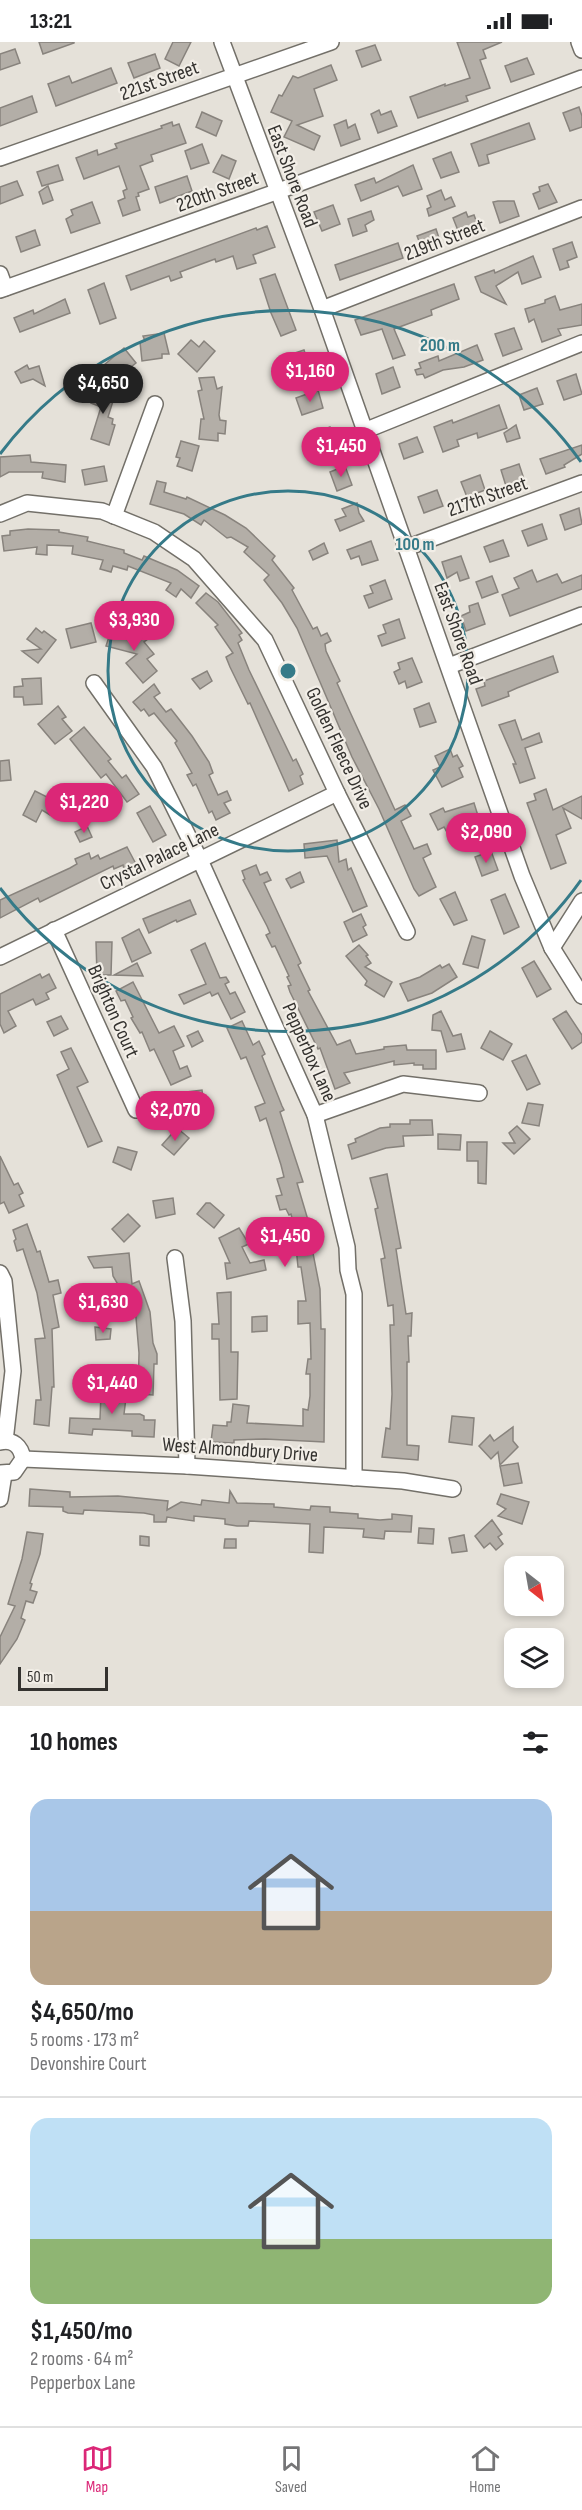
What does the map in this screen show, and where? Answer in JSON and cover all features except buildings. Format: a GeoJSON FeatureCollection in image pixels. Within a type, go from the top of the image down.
{"type":"FeatureCollection","features":[{"type":"Feature","properties":{"kind":"street","name":"East Shore Road"},"geometry":{"type":"LineString","coordinates":[[222,42],[276,192],[322,309],[522,876],[552,948],[582,996]]}},
{"type":"Feature","properties":{"kind":"street","name":"221st Street"},"geometry":{"type":"LineString","coordinates":[[0,158],[331,42]]}},
{"type":"Feature","properties":{"kind":"street"},"geometry":{"type":"LineString","coordinates":[[579,42],[582,50]]}},
{"type":"Feature","properties":{"kind":"street","name":"220th Street"},"geometry":{"type":"LineString","coordinates":[[2,284],[276,192],[582,78]]}},
{"type":"Feature","properties":{"kind":"street","name":"219th Street"},"geometry":{"type":"LineString","coordinates":[[322,309],[582,208]]}},
{"type":"Feature","properties":{"kind":"street"},"geometry":{"type":"LineString","coordinates":[[364,431],[582,343]]}},
{"type":"Feature","properties":{"kind":"street"},"geometry":{"type":"LineString","coordinates":[[114,516],[155,404]]}},
{"type":"Feature","properties":{"kind":"street","name":"217th Street"},"geometry":{"type":"LineString","coordinates":[[406,548],[582,483]]}},
{"type":"Feature","properties":{"kind":"street","name":"Golden Fleece Drive"},"geometry":{"type":"LineString","coordinates":[[0,514],[27,503],[102,511],[154,532],[194,560],[265,640],[337,793],[407,932]]}},
{"type":"Feature","properties":{"kind":"street"},"geometry":{"type":"LineString","coordinates":[[449,666],[582,615]]}},
{"type":"Feature","properties":{"kind":"street","name":"Pepperbox Lane"},"geometry":{"type":"LineString","coordinates":[[93,683],[154,766],[200,860],[315,1115],[347,1247],[348,1270],[354,1294],[354,1478]]}},
{"type":"Feature","properties":{"kind":"street","name":"Crystal Palace Lane"},"geometry":{"type":"LineString","coordinates":[[0,957],[337,793]]}},
{"type":"Feature","properties":{"kind":"street"},"geometry":{"type":"LineString","coordinates":[[552,948],[582,901]]}},
{"type":"Feature","properties":{"kind":"street","name":"Brighton Court"},"geometry":{"type":"LineString","coordinates":[[54,930],[136,1110]]}},
{"type":"Feature","properties":{"kind":"street"},"geometry":{"type":"LineString","coordinates":[[315,1115],[403,1084],[479,1093]]}},
{"type":"Feature","properties":{"kind":"street"},"geometry":{"type":"LineString","coordinates":[[175,1258],[183,1321],[187,1466]]}},
{"type":"Feature","properties":{"kind":"street"},"geometry":{"type":"LineString","coordinates":[[0,1273],[4,1281],[13,1371],[3,1441],[11,1441],[20,1448],[23,1459],[14,1472],[2,1473],[0,1499]]}},
{"type":"Feature","properties":{"kind":"street","name":"West Almondbury Drive"},"geometry":{"type":"LineString","coordinates":[[23,1459],[187,1466],[354,1478],[453,1489]]}}]}
